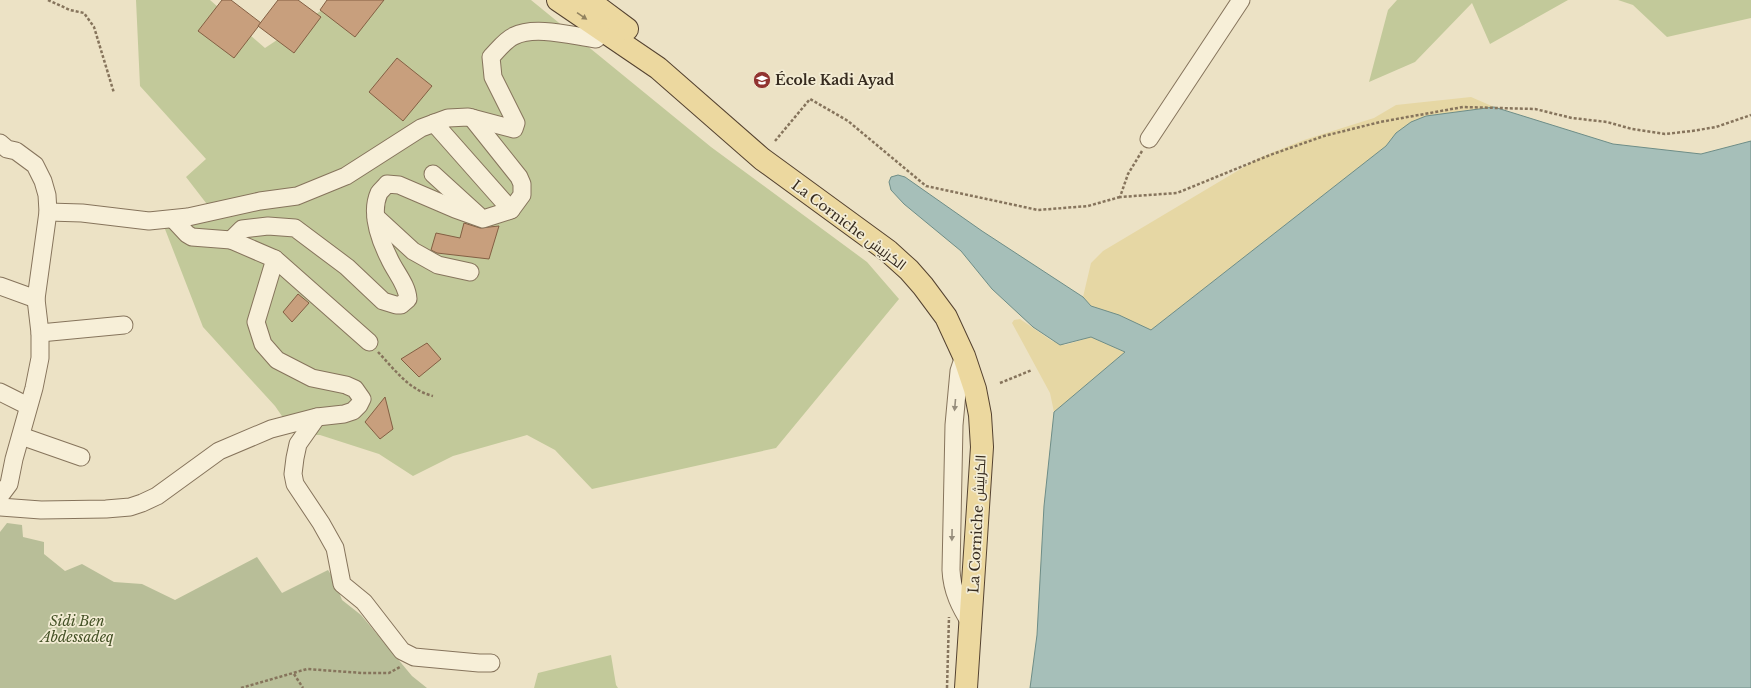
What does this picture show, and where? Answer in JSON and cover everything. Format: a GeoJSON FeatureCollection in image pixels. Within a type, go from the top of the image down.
{"type":"FeatureCollection","features":[{"type":"Feature","properties":{"kind":"main road","name":"La Corniche الكرنيش"},"geometry":{"type":"LineString","coordinates":[[558,0],[661,54],[714,103],[769,149],[873,223],[918,258],[934,277],[963,322],[978,354],[987,382],[994,413],[991,518],[979,688]]}},
{"type":"Feature","properties":{"kind":"main road","name":"La Corniche الكرنيش"},"geometry":{"type":"LineString","coordinates":[[588,0],[611,27],[762,159],[900,261],[924,286],[946,317],[964,356],[976,390],[980,415],[982,448],[966,688]]}},
{"type":"Feature","properties":{"kind":"street"},"geometry":{"type":"LineString","coordinates":[[1149,139],[1241,0]]}},
{"type":"Feature","properties":{"kind":"street"},"geometry":{"type":"LineString","coordinates":[[48,212],[82,213],[149,220],[173,219],[260,201],[297,196],[346,176],[421,128],[454,117],[472,118],[514,129],[516,127],[516,122],[493,77],[491,57],[513,36],[526,32],[547,32],[596,39],[611,27]]}},
{"type":"Feature","properties":{"kind":"street"},"geometry":{"type":"LineString","coordinates":[[231,240],[242,230],[268,226],[295,228],[347,267],[378,297],[396,305],[401,305],[408,299],[407,292],[388,258],[378,231],[376,217],[376,204],[379,192],[387,184],[399,186],[455,210],[483,219],[511,210],[522,195],[522,184],[519,177],[472,118]]}},
{"type":"Feature","properties":{"kind":"street"},"geometry":{"type":"LineString","coordinates":[[434,123],[511,210]]}},
{"type":"Feature","properties":{"kind":"street"},"geometry":{"type":"LineString","coordinates":[[0,496],[9,484],[40,358],[40,333],[36,299],[48,212],[47,195],[43,181],[35,165],[16,150],[2,148]]}},
{"type":"Feature","properties":{"kind":"street"},"geometry":{"type":"LineString","coordinates":[[433,174],[483,219]]}},
{"type":"Feature","properties":{"kind":"street"},"geometry":{"type":"LineString","coordinates":[[376,217],[413,251],[438,265],[470,272]]}},
{"type":"Feature","properties":{"kind":"street"},"geometry":{"type":"LineString","coordinates":[[173,219],[187,234],[192,237],[231,240],[274,260],[369,342]]}},
{"type":"Feature","properties":{"kind":"street"},"geometry":{"type":"LineString","coordinates":[[0,506],[41,510],[106,510],[130,507],[157,496],[219,451],[271,429],[317,418],[344,414],[353,411],[359,406],[362,399],[355,389],[346,385],[312,378],[277,360],[263,344],[256,322],[274,260]]}},
{"type":"Feature","properties":{"kind":"street"},"geometry":{"type":"LineString","coordinates":[[0,286],[36,299]]}},
{"type":"Feature","properties":{"kind":"street"},"geometry":{"type":"LineString","coordinates":[[40,333],[124,325]]}},
{"type":"Feature","properties":{"kind":"street"},"geometry":{"type":"LineString","coordinates":[[0,392],[28,406]]}},
{"type":"Feature","properties":{"kind":"street"},"geometry":{"type":"LineString","coordinates":[[317,418],[298,444],[295,458],[294,481],[296,487],[322,523],[335,548],[342,584],[364,602],[402,651],[411,656],[462,662],[491,663]]}},
{"type":"Feature","properties":{"kind":"street"},"geometry":{"type":"LineString","coordinates":[[21,436],[81,457]]}},
{"type":"Feature","properties":{"kind":"path"},"geometry":{"type":"LineString","coordinates":[[48,0],[70,10],[84,14],[94,27],[114,93]]}},
{"type":"Feature","properties":{"kind":"path"},"geometry":{"type":"LineString","coordinates":[[775,141],[810,99],[848,121],[926,186],[1038,210],[1088,206],[1120,197],[1177,193],[1270,155],[1324,136],[1380,122],[1463,107],[1535,109],[1572,118],[1607,122],[1632,129],[1665,134],[1716,127],[1751,115]]}},
{"type":"Feature","properties":{"kind":"path"},"geometry":{"type":"LineString","coordinates":[[1120,197],[1128,174],[1149,139]]}},
{"type":"Feature","properties":{"kind":"path"},"geometry":{"type":"LineString","coordinates":[[369,342],[407,383],[421,393],[433,396]]}},
{"type":"Feature","properties":{"kind":"path"},"geometry":{"type":"LineString","coordinates":[[1000,383],[1032,370]]}},
{"type":"Feature","properties":{"kind":"path"},"geometry":{"type":"LineString","coordinates":[[947,688],[949,611]]}},
{"type":"Feature","properties":{"kind":"path"},"geometry":{"type":"LineString","coordinates":[[241,688],[294,674],[307,669],[362,673],[389,673],[401,666]]}},
{"type":"Feature","properties":{"kind":"path"},"geometry":{"type":"LineString","coordinates":[[294,674],[303,688]]}},
{"type":"Feature","properties":{"kind":"green space"},"geometry":{"type":"Polygon","coordinates":[[[136,0],[210,0],[265,48],[337,0],[531,0],[711,147],[867,262],[899,299],[776,448],[592,489],[555,450],[527,435],[453,456],[413,476],[379,454],[320,435],[295,435],[275,406],[203,327],[163,224],[213,212],[186,177],[206,159],[140,86],[136,0]]]}},
{"type":"Feature","properties":{"kind":"green space"},"geometry":{"type":"Polygon","coordinates":[[[1397,0],[1568,0],[1490,44],[1472,3],[1415,62],[1369,82],[1388,10],[1397,0]]]}},
{"type":"Feature","properties":{"kind":"green space"},"geometry":{"type":"Polygon","coordinates":[[[1618,0],[1751,0],[1751,18],[1667,37],[1633,5],[1618,0]]]}},
{"type":"Feature","properties":{"kind":"green space","name":"Sidi Ben Abdessadeq"},"geometry":{"type":"Polygon","coordinates":[[[7,523],[22,525],[23,537],[44,542],[44,554],[65,571],[82,564],[114,582],[142,584],[175,600],[257,557],[282,593],[328,570],[334,579],[342,600],[361,615],[412,676],[427,688],[0,688],[0,532],[7,523]]]}},
{"type":"Feature","properties":{"kind":"green space"},"geometry":{"type":"Polygon","coordinates":[[[611,655],[616,685],[618,688],[534,688],[538,673],[611,655]]]}},
{"type":"Feature","properties":{"kind":"sand"},"geometry":{"type":"Polygon","coordinates":[[[1471,97],[1494,107],[1426,116],[1396,133],[1386,146],[1151,330],[1091,306],[1083,297],[1091,263],[1103,251],[1259,158],[1304,140],[1374,118],[1396,105],[1471,97]]]}},
{"type":"Feature","properties":{"kind":"sand"},"geometry":{"type":"Polygon","coordinates":[[[1020,319],[1052,341],[1065,345],[1091,337],[1125,352],[1054,412],[1050,393],[1012,323],[1014,320],[1020,319]]]}},
{"type":"Feature","properties":{"kind":"water"},"geometry":{"type":"Polygon","coordinates":[[[1494,107],[1613,144],[1701,154],[1751,141],[1751,688],[1030,688],[1037,635],[1044,506],[1054,412],[1125,352],[1091,337],[1060,345],[1033,327],[992,289],[961,251],[904,204],[891,190],[889,182],[891,177],[898,175],[905,177],[982,231],[1083,297],[1091,306],[1119,315],[1151,330],[1386,146],[1396,133],[1411,122],[1426,116],[1494,107]]]}},
{"type":"Feature","properties":{"kind":"building"},"geometry":{"type":"Polygon","coordinates":[[[222,0],[231,0],[261,23],[234,58],[198,31],[222,0]]]}},
{"type":"Feature","properties":{"kind":"building"},"geometry":{"type":"Polygon","coordinates":[[[278,0],[298,0],[321,17],[294,53],[258,26],[278,0]]]}},
{"type":"Feature","properties":{"kind":"building"},"geometry":{"type":"Polygon","coordinates":[[[327,0],[384,0],[355,37],[320,10],[327,0]]]}},
{"type":"Feature","properties":{"kind":"building"},"geometry":{"type":"Polygon","coordinates":[[[397,58],[432,86],[403,121],[369,92],[397,58]]]}},
{"type":"Feature","properties":{"kind":"building"},"geometry":{"type":"Polygon","coordinates":[[[464,223],[480,228],[499,226],[489,259],[437,253],[431,250],[436,233],[460,238],[464,223]]]}},
{"type":"Feature","properties":{"kind":"building"},"geometry":{"type":"Polygon","coordinates":[[[298,294],[309,303],[292,322],[283,312],[298,294]]]}},
{"type":"Feature","properties":{"kind":"building"},"geometry":{"type":"Polygon","coordinates":[[[427,343],[441,359],[419,377],[401,359],[427,343]]]}},
{"type":"Feature","properties":{"kind":"building"},"geometry":{"type":"Polygon","coordinates":[[[385,397],[393,429],[380,439],[365,422],[385,397]]]}},
{"type":"Feature","properties":{"kind":"place","name":"École Kadi Ayad"},"geometry":{"type":"Point","coordinates":[762,80]}}]}
